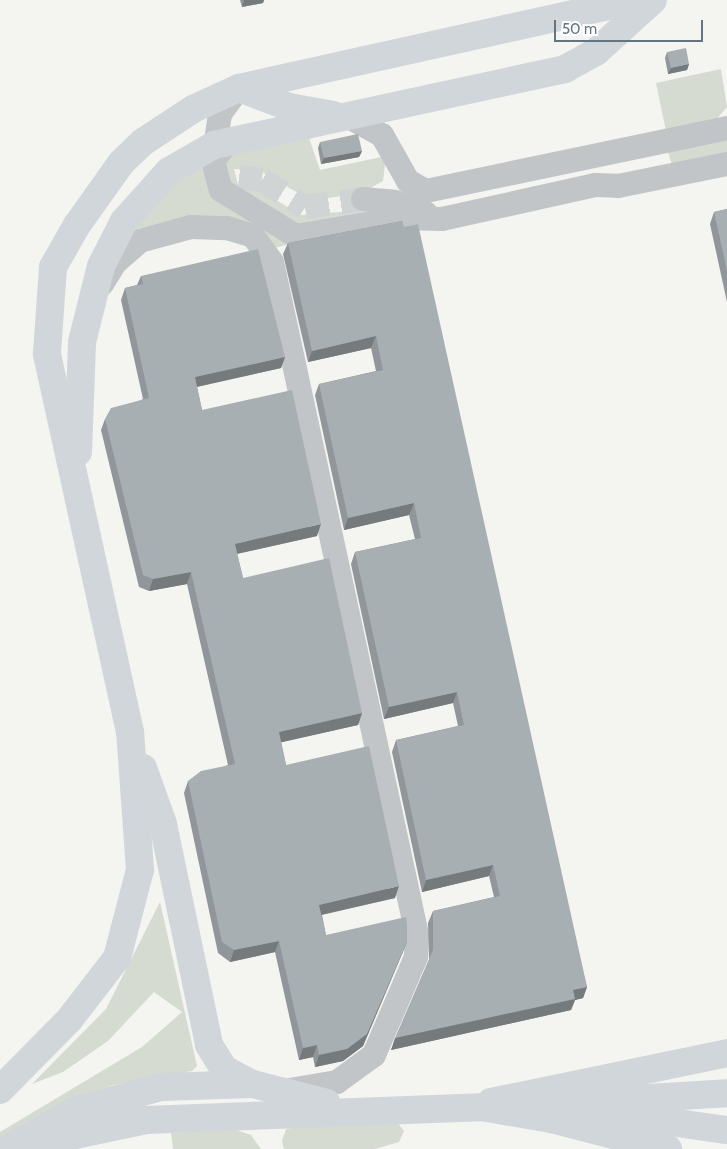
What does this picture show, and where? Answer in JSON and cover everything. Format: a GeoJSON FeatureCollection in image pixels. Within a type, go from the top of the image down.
{"type":"FeatureCollection","features":[{"type":"Feature","properties":{"kind":"main road"},"geometry":{"type":"LineString","coordinates":[[574,15],[610,0]]}},
{"type":"Feature","properties":{"kind":"main road"},"geometry":{"type":"LineString","coordinates":[[253,1084],[224,1069],[208,1045],[163,824],[130,732],[80,497],[50,378],[46,327],[53,267],[77,225],[121,163],[143,142],[193,109],[239,88],[635,0]]}},
{"type":"Feature","properties":{"kind":"main road"},"geometry":{"type":"LineString","coordinates":[[80,497],[78,379],[90,302],[101,266],[124,221],[169,172],[218,149],[349,117],[565,69],[596,52],[653,0]]}},
{"type":"Feature","properties":{"kind":"main road"},"geometry":{"type":"LineString","coordinates":[[239,88],[289,107],[349,117]]}},
{"type":"Feature","properties":{"kind":"main road"},"geometry":{"type":"LineString","coordinates":[[0,1090],[57,1034],[117,958],[140,870],[130,732]]}},
{"type":"Feature","properties":{"kind":"main road"},"geometry":{"type":"LineString","coordinates":[[473,1108],[727,1053]]}},
{"type":"Feature","properties":{"kind":"main road"},"geometry":{"type":"LineString","coordinates":[[626,1099],[727,1070]]}},
{"type":"Feature","properties":{"kind":"main road"},"geometry":{"type":"LineString","coordinates":[[8,1149],[41,1126],[116,1096],[185,1083],[253,1084],[286,1091],[319,1102],[382,1108]]}},
{"type":"Feature","properties":{"kind":"main road"},"geometry":{"type":"LineString","coordinates":[[40,1149],[75,1135],[146,1120],[382,1108],[473,1108],[542,1105],[727,1093]]}},
{"type":"Feature","properties":{"kind":"main road"},"geometry":{"type":"LineString","coordinates":[[542,1105],[727,1130]]}},
{"type":"Feature","properties":{"kind":"main road"},"geometry":{"type":"LineString","coordinates":[[473,1108],[551,1119],[668,1149]]}},
{"type":"Feature","properties":{"kind":"street"},"geometry":{"type":"LineString","coordinates":[[239,88],[220,114],[216,184],[227,197],[296,236],[401,218],[442,219],[595,185],[651,179],[727,164]]}},
{"type":"Feature","properties":{"kind":"street"},"geometry":{"type":"LineString","coordinates":[[349,117],[382,135],[397,163],[413,186],[426,191],[727,128]]}},
{"type":"Feature","properties":{"kind":"street"},"geometry":{"type":"LineString","coordinates":[[638,147],[652,166],[651,179]]}},
{"type":"Feature","properties":{"kind":"street"},"geometry":{"type":"LineString","coordinates":[[397,163],[385,189],[363,199],[395,202],[442,219]]}},
{"type":"Feature","properties":{"kind":"street"},"geometry":{"type":"LineString","coordinates":[[90,302],[127,251],[170,230],[211,225],[242,232],[259,242],[272,262],[417,935],[413,965],[374,1055],[337,1082],[286,1091]]}},
{"type":"Feature","properties":{"kind":"shaded area"},"geometry":{"type":"Polygon","coordinates":[[[721,69],[727,107],[715,121],[666,131],[656,83],[721,69]]]}},
{"type":"Feature","properties":{"kind":"shaded area"},"geometry":{"type":"Polygon","coordinates":[[[727,135],[727,155],[673,168],[667,149],[727,135]]]}},
{"type":"Feature","properties":{"kind":"shaded area"},"geometry":{"type":"Polygon","coordinates":[[[309,138],[320,170],[386,156],[383,181],[361,193],[322,199],[305,197],[260,171],[234,169],[238,185],[259,189],[300,215],[381,209],[300,230],[230,191],[222,155],[309,138]]]}},
{"type":"Feature","properties":{"kind":"shaded area"},"geometry":{"type":"Polygon","coordinates":[[[204,158],[210,190],[291,244],[273,248],[182,221],[127,231],[142,210],[204,158]]]}},
{"type":"Feature","properties":{"kind":"shaded area"},"geometry":{"type":"Polygon","coordinates":[[[160,902],[197,1066],[192,1071],[113,1085],[51,1110],[0,1139],[0,1132],[142,1047],[182,1012],[154,992],[108,1041],[63,1072],[32,1084],[106,1009],[160,902]]]}},
{"type":"Feature","properties":{"kind":"shaded area"},"geometry":{"type":"Polygon","coordinates":[[[397,1122],[404,1131],[399,1142],[375,1149],[284,1149],[282,1141],[286,1129],[397,1122]]]}},
{"type":"Feature","properties":{"kind":"shaded area"},"geometry":{"type":"Polygon","coordinates":[[[233,1129],[251,1135],[261,1149],[173,1149],[171,1133],[233,1129]]]}},
{"type":"Feature","properties":{"kind":"building"},"geometry":{"type":"Polygon","coordinates":[[[686,48],[689,64],[671,68],[667,52],[686,48]]]}},
{"type":"Feature","properties":{"kind":"building"},"geometry":{"type":"Polygon","coordinates":[[[358,134],[362,151],[324,158],[320,142],[358,134]]]}},
{"type":"Feature","properties":{"kind":"building"},"geometry":{"type":"Polygon","coordinates":[[[727,209],[727,271],[714,212],[727,209]]]}},
{"type":"Feature","properties":{"kind":"building"},"geometry":{"type":"Polygon","coordinates":[[[402,221],[404,227],[418,224],[587,987],[573,990],[575,999],[395,1038],[433,950],[433,911],[500,896],[493,865],[426,880],[396,740],[464,725],[457,692],[389,707],[355,552],[421,538],[414,503],[348,518],[319,384],[383,370],[376,336],[312,351],[288,243],[402,221]]]}},
{"type":"Feature","properties":{"kind":"building"},"geometry":{"type":"Polygon","coordinates":[[[258,249],[285,357],[195,377],[202,410],[292,390],[321,524],[235,544],[243,578],[329,558],[362,713],[279,732],[286,765],[369,746],[399,886],[319,905],[326,935],[406,917],[407,925],[407,942],[367,1034],[347,1049],[319,1055],[317,1045],[303,1048],[279,941],[234,950],[222,942],[188,781],[201,771],[235,764],[191,572],[153,579],[143,575],[105,419],[111,408],[149,398],[125,288],[143,284],[141,276],[258,249]]]}},
{"type":"Feature","properties":{"kind":"tunnel"},"geometry":{"type":"LineString","coordinates":[[239,177],[262,180],[305,207],[363,199]]}}]}
